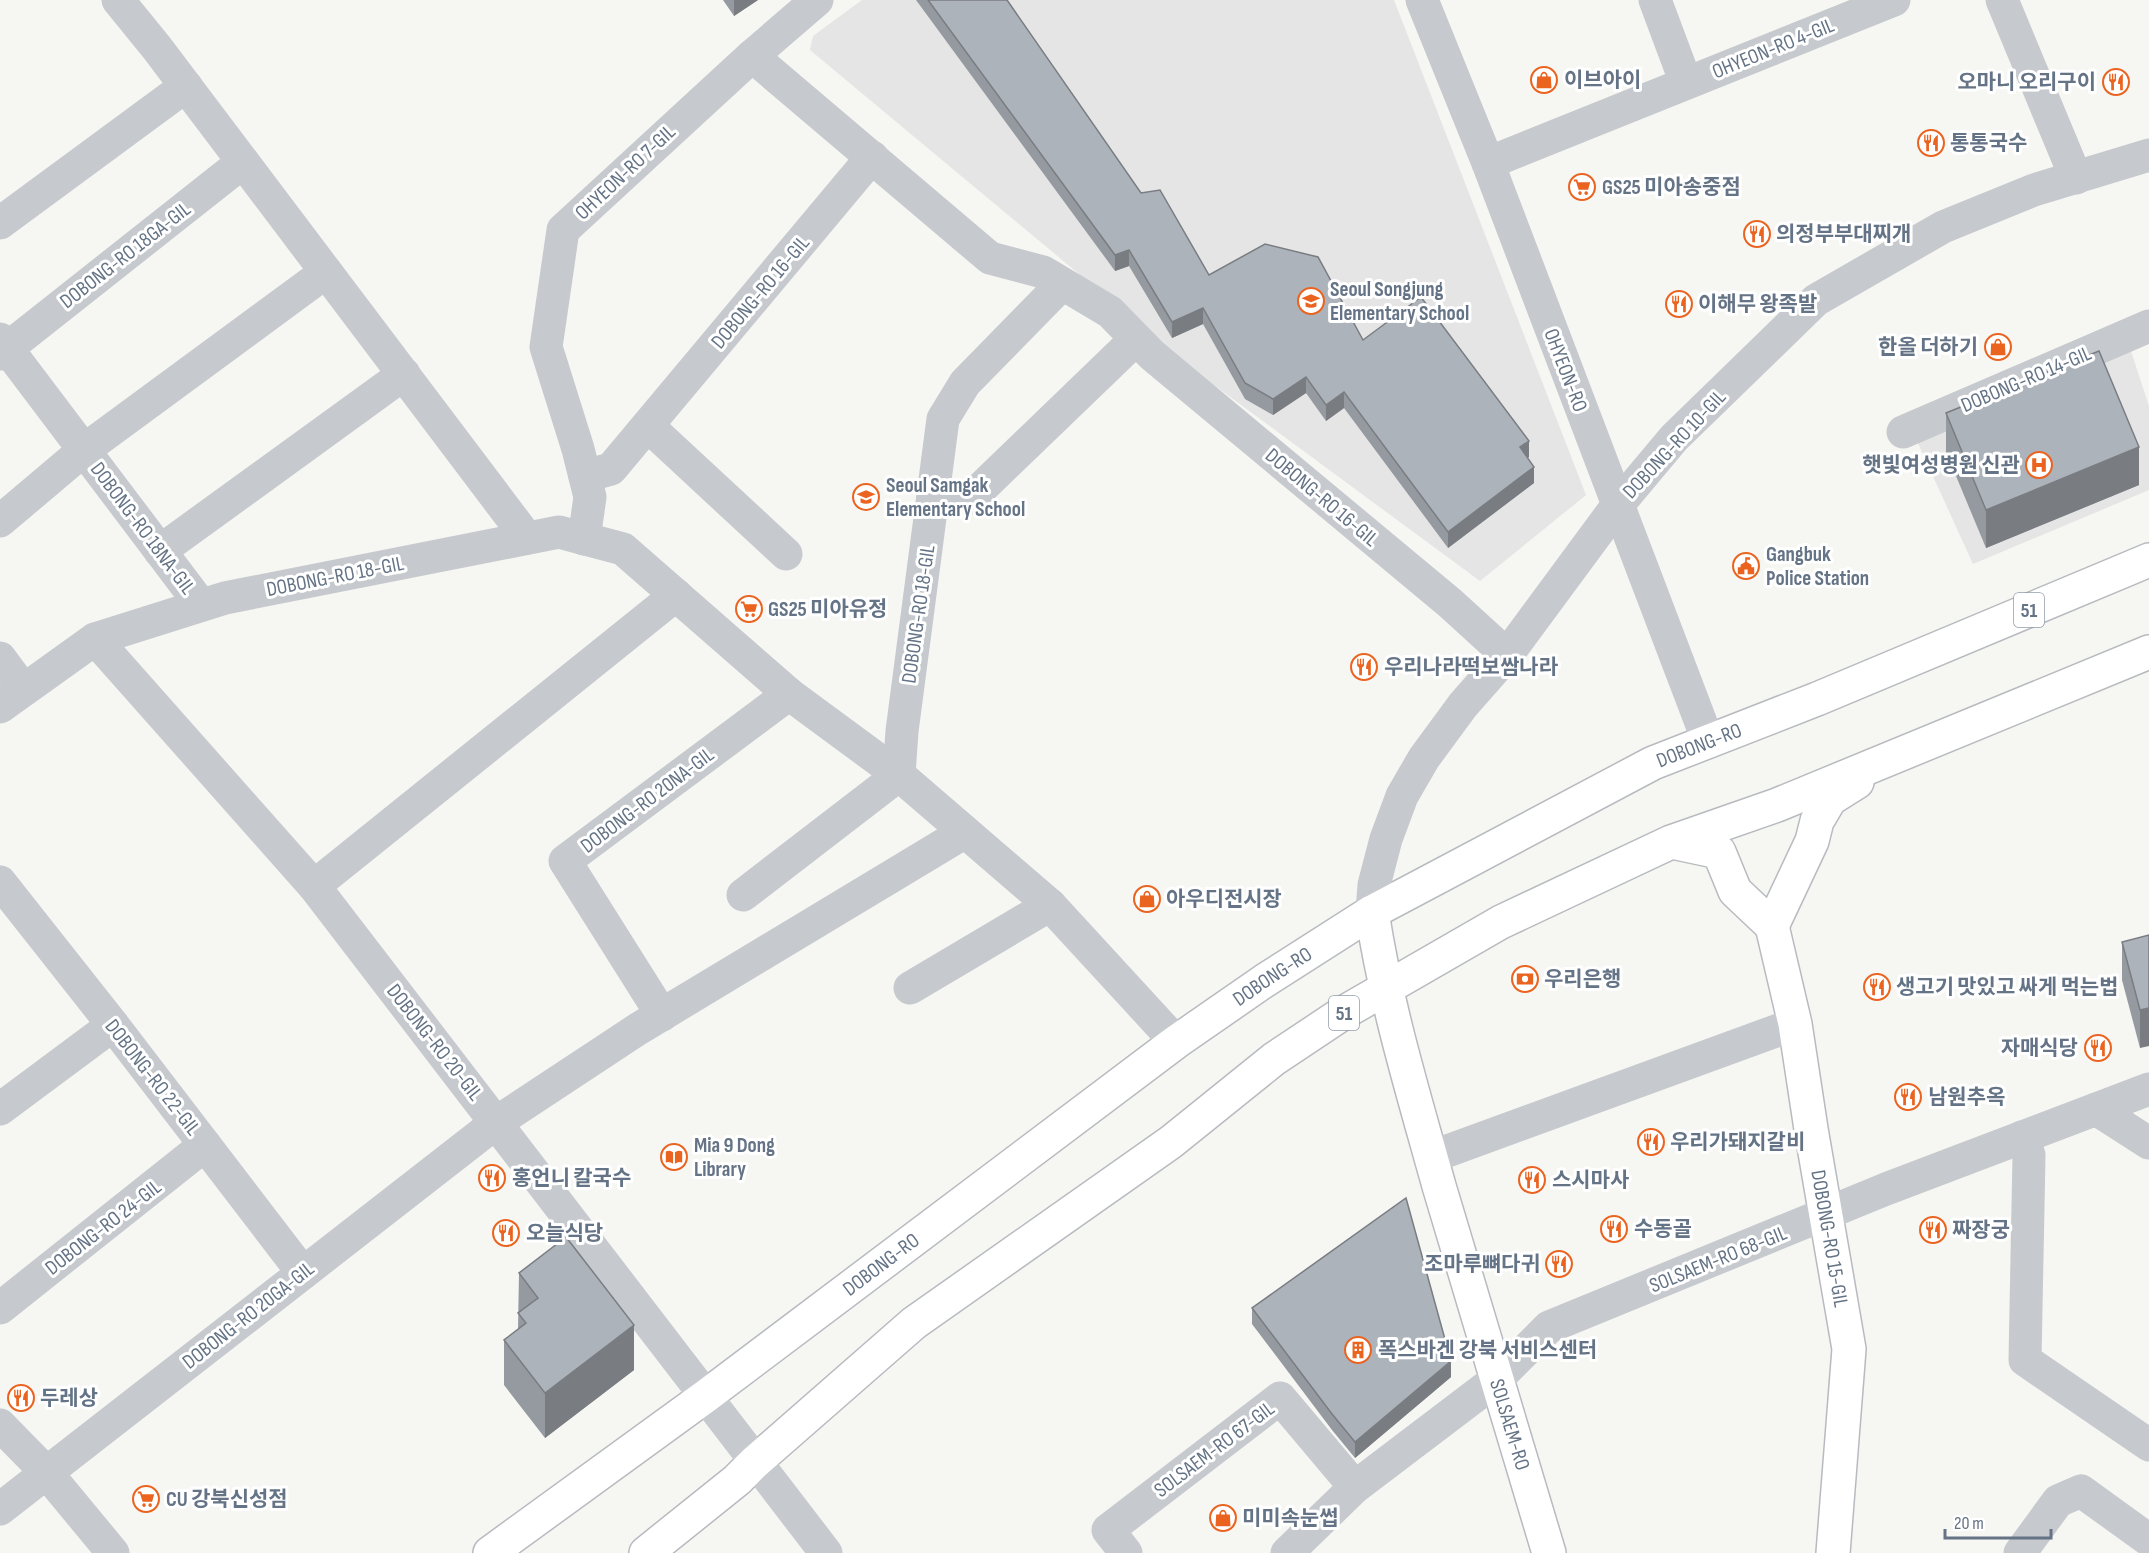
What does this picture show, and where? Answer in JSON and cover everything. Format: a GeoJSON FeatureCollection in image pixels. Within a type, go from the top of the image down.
{"type":"FeatureCollection","features":[{"type":"Feature","properties":{"kind":"main road","name":"DOBONG-RO"},"geometry":{"type":"LineString","coordinates":[[490,1553],[706,1396],[1176,1042],[1264,981],[1372,912],[1653,763],[1817,699],[2149,560]]}},
{"type":"Feature","properties":{"kind":"main road","name":"51"},"geometry":{"type":"LineString","coordinates":[[646,1553],[737,1480],[914,1323],[1171,1142],[1289,1048],[1343,1013],[1501,922],[1671,842],[1777,805],[2149,652]]}},
{"type":"Feature","properties":{"kind":"main road"},"geometry":{"type":"LineString","coordinates":[[1671,842],[1719,852],[1735,891],[1772,926],[1812,841],[1817,821],[1830,799],[1899,755]]}},
{"type":"Feature","properties":{"kind":"main road","name":"SOLSAEM-RO"},"geometry":{"type":"LineString","coordinates":[[1372,912],[1378,952],[1404,1063],[1549,1553]]}},
{"type":"Feature","properties":{"kind":"main road","name":"DOBONG-RO 15-GIL"},"geometry":{"type":"LineString","coordinates":[[1772,926],[1795,1024],[1849,1349],[1833,1553]]}},
{"type":"Feature","properties":{"kind":"street"},"geometry":{"type":"LineString","coordinates":[[118,0],[186,86],[527,538]]}},
{"type":"Feature","properties":{"kind":"street","name":"OHYEON-RO 7-GIL"},"geometry":{"type":"LineString","coordinates":[[584,539],[590,497],[546,346],[563,230],[752,56],[817,0]]}},
{"type":"Feature","properties":{"kind":"street","name":"OHYEON-RO"},"geometry":{"type":"LineString","coordinates":[[1422,0],[1488,164],[1708,741]]}},
{"type":"Feature","properties":{"kind":"street","name":"OHYEON-RO 4-GIL"},"geometry":{"type":"LineString","coordinates":[[1655,0],[1686,83]]}},
{"type":"Feature","properties":{"kind":"street","name":"OHYEON-RO 4-GIL"},"geometry":{"type":"LineString","coordinates":[[1488,164],[1894,0]]}},
{"type":"Feature","properties":{"kind":"street"},"geometry":{"type":"LineString","coordinates":[[2002,0],[2076,178]]}},
{"type":"Feature","properties":{"kind":"street","name":"DOBONG-RO 16-GIL"},"geometry":{"type":"LineString","coordinates":[[752,56],[990,258],[1043,273],[1110,312],[1152,355],[1450,603],[1508,655]]}},
{"type":"Feature","properties":{"kind":"street"},"geometry":{"type":"LineString","coordinates":[[0,223],[186,86]]}},
{"type":"Feature","properties":{"kind":"street","name":"DOBONG-RO 10-GIL"},"geometry":{"type":"LineString","coordinates":[[1372,912],[1374,885],[1386,839],[1402,796],[1424,758],[1463,705],[1508,655],[1617,506],[1674,438],[1815,300],[1943,227],[2034,190],[2149,155]]}},
{"type":"Feature","properties":{"kind":"street","name":"DOBONG-RO 16-GIL"},"geometry":{"type":"LineString","coordinates":[[585,476],[611,469],[872,157]]}},
{"type":"Feature","properties":{"kind":"street","name":"DOBONG-RO 18GA-GIL"},"geometry":{"type":"LineString","coordinates":[[2,347],[243,162]]}},
{"type":"Feature","properties":{"kind":"street"},"geometry":{"type":"LineString","coordinates":[[84,450],[326,272]]}},
{"type":"Feature","properties":{"kind":"street","name":"DOBONG-RO 18-GIL"},"geometry":{"type":"LineString","coordinates":[[899,775],[902,731],[943,419],[965,383],[1062,284]]}},
{"type":"Feature","properties":{"kind":"street","name":"DOBONG-RO 14-GIL"},"geometry":{"type":"LineString","coordinates":[[1903,432],[2149,326]]}},
{"type":"Feature","properties":{"kind":"street"},"geometry":{"type":"LineString","coordinates":[[933,497],[971,498],[1136,339]]}},
{"type":"Feature","properties":{"kind":"street","name":"DOBONG-RO 18NA-GIL"},"geometry":{"type":"LineString","coordinates":[[2,347],[84,450],[201,605]]}},
{"type":"Feature","properties":{"kind":"street"},"geometry":{"type":"LineString","coordinates":[[160,551],[404,374]]}},
{"type":"Feature","properties":{"kind":"street"},"geometry":{"type":"LineString","coordinates":[[648,426],[786,554]]}},
{"type":"Feature","properties":{"kind":"street","name":"DOBONG-RO 18NA-GIL"},"geometry":{"type":"LineString","coordinates":[[0,521],[84,450]]}},
{"type":"Feature","properties":{"kind":"street","name":"DOBONG-RO 18-GIL"},"geometry":{"type":"LineString","coordinates":[[12,698],[95,639],[236,596],[559,532],[623,549],[789,694],[899,775],[1050,905],[1176,1042]]}},
{"type":"Feature","properties":{"kind":"street"},"geometry":{"type":"LineString","coordinates":[[314,886],[676,595]]}},
{"type":"Feature","properties":{"kind":"street","name":"DOBONG-RO 20-GIL"},"geometry":{"type":"LineString","coordinates":[[95,639],[314,886],[826,1553]]}},
{"type":"Feature","properties":{"kind":"street"},"geometry":{"type":"LineString","coordinates":[[0,658],[12,698]]}},
{"type":"Feature","properties":{"kind":"street","name":"DOBONG-RO 20NA-GIL"},"geometry":{"type":"LineString","coordinates":[[662,1015],[565,861],[789,694]]}},
{"type":"Feature","properties":{"kind":"street"},"geometry":{"type":"LineString","coordinates":[[743,895],[899,775]]}},
{"type":"Feature","properties":{"kind":"street"},"geometry":{"type":"LineString","coordinates":[[497,1122],[638,1029],[965,832]]}},
{"type":"Feature","properties":{"kind":"street","name":"DOBONG-RO 22-GIL"},"geometry":{"type":"LineString","coordinates":[[6,904],[113,1025],[303,1273]]}},
{"type":"Feature","properties":{"kind":"street"},"geometry":{"type":"LineString","coordinates":[[910,988],[1050,905]]}},
{"type":"Feature","properties":{"kind":"street"},"geometry":{"type":"LineString","coordinates":[[1431,1157],[1795,1024]]}},
{"type":"Feature","properties":{"kind":"street"},"geometry":{"type":"LineString","coordinates":[[0,1109],[113,1025]]}},
{"type":"Feature","properties":{"kind":"street","name":"SOLSAEM-RO 68-GIL"},"geometry":{"type":"LineString","coordinates":[[1496,1380],[1549,1328],[1886,1189],[2149,1089]]}},
{"type":"Feature","properties":{"kind":"street"},"geometry":{"type":"LineString","coordinates":[[2096,1109],[2149,1143]]}},
{"type":"Feature","properties":{"kind":"street","name":"DOBONG-RO 20GA-GIL"},"geometry":{"type":"LineString","coordinates":[[0,1509],[497,1122]]}},
{"type":"Feature","properties":{"kind":"street"},"geometry":{"type":"LineString","coordinates":[[2022,1137],[2030,1155],[2025,1360],[2149,1445]]}},
{"type":"Feature","properties":{"kind":"street","name":"DOBONG-RO 24-GIL"},"geometry":{"type":"LineString","coordinates":[[0,1308],[205,1145]]}},
{"type":"Feature","properties":{"kind":"street"},"geometry":{"type":"LineString","coordinates":[[1287,1553],[1355,1487],[1496,1380]]}},
{"type":"Feature","properties":{"kind":"street","name":"SOLSAEM-RO 67-GIL"},"geometry":{"type":"LineString","coordinates":[[1126,1553],[1108,1530],[1280,1398],[1355,1487]]}},
{"type":"Feature","properties":{"kind":"street"},"geometry":{"type":"LineString","coordinates":[[0,1425],[46,1472],[112,1553]]}},
{"type":"Feature","properties":{"kind":"street"},"geometry":{"type":"LineString","coordinates":[[2020,1553],[2058,1501],[2081,1491],[2149,1540]]}},
{"type":"Feature","properties":{"kind":"shaded area","name":"Seoul Songjung Elementary School"},"geometry":{"type":"Polygon","coordinates":[[[862,0],[1394,0],[1586,495],[1480,581],[1199,374],[810,50],[813,36],[862,0]]]}},
{"type":"Feature","properties":{"kind":"shaded area","name":"햇빛여성병원 신관"},"geometry":{"type":"Polygon","coordinates":[[[2126,336],[2149,406],[2149,490],[1973,564],[1917,441],[2126,336]]]}},
{"type":"Feature","properties":{"kind":"building"},"geometry":{"type":"Polygon","coordinates":[[[928,0],[1007,0],[1141,193],[1160,190],[1209,275],[1265,244],[1318,257],[1363,340],[1421,297],[1529,441],[1520,447],[1534,467],[1448,532],[1344,392],[1326,405],[1306,377],[1273,399],[1245,383],[1203,308],[1172,322],[1129,250],[1115,255],[928,0]]]}},
{"type":"Feature","properties":{"kind":"building"},"geometry":{"type":"Polygon","coordinates":[[[2099,351],[2139,447],[1986,510],[1946,413],[2099,351]]]}},
{"type":"Feature","properties":{"kind":"building"},"geometry":{"type":"Polygon","coordinates":[[[2149,935],[2149,1008],[2140,1010],[2122,942],[2149,935]]]}},
{"type":"Feature","properties":{"kind":"building","name":"폭스바겐 강북 서비스센터"},"geometry":{"type":"Polygon","coordinates":[[[1406,1198],[1451,1361],[1355,1442],[1252,1308],[1406,1198]]]}},
{"type":"Feature","properties":{"kind":"building"},"geometry":{"type":"Polygon","coordinates":[[[566,1237],[634,1325],[545,1393],[504,1340],[526,1323],[518,1313],[538,1298],[519,1273],[566,1237]]]}},
{"type":"Feature","properties":{"kind":"place","name":"이브아이"},"geometry":{"type":"Point","coordinates":[1544,80]}},
{"type":"Feature","properties":{"kind":"place","name":"오마니 오리구이"},"geometry":{"type":"Point","coordinates":[2116,82]}},
{"type":"Feature","properties":{"kind":"place","name":"통통국수"},"geometry":{"type":"Point","coordinates":[1931,143]}},
{"type":"Feature","properties":{"kind":"place","name":"GS25 미아송중점"},"geometry":{"type":"Point","coordinates":[1582,187]}},
{"type":"Feature","properties":{"kind":"place","name":"의정부부대찌개"},"geometry":{"type":"Point","coordinates":[1757,234]}},
{"type":"Feature","properties":{"kind":"place","name":"Seoul Songjung Elementary School"},"geometry":{"type":"Point","coordinates":[1311,301]}},
{"type":"Feature","properties":{"kind":"place","name":"이해무 왕족발"},"geometry":{"type":"Point","coordinates":[1679,304]}},
{"type":"Feature","properties":{"kind":"place","name":"한올 더하기"},"geometry":{"type":"Point","coordinates":[1998,347]}},
{"type":"Feature","properties":{"kind":"place","name":"햇빛여성병원 신관"},"geometry":{"type":"Point","coordinates":[2039,465]}},
{"type":"Feature","properties":{"kind":"place","name":"Seoul Samgak Elementary School"},"geometry":{"type":"Point","coordinates":[866,497]}},
{"type":"Feature","properties":{"kind":"place","name":"Gangbuk Police Station"},"geometry":{"type":"Point","coordinates":[1746,566]}},
{"type":"Feature","properties":{"kind":"place","name":"GS25 미아유정"},"geometry":{"type":"Point","coordinates":[749,609]}},
{"type":"Feature","properties":{"kind":"place","name":"우리나라떡보쌈나라"},"geometry":{"type":"Point","coordinates":[1364,667]}},
{"type":"Feature","properties":{"kind":"place","name":"아우디전시장"},"geometry":{"type":"Point","coordinates":[1147,899]}},
{"type":"Feature","properties":{"kind":"place","name":"우리은행"},"geometry":{"type":"Point","coordinates":[1525,979]}},
{"type":"Feature","properties":{"kind":"place","name":"생고기 맛있고 싸게 먹는법"},"geometry":{"type":"Point","coordinates":[1877,987]}},
{"type":"Feature","properties":{"kind":"place","name":"자매식당"},"geometry":{"type":"Point","coordinates":[2098,1048]}},
{"type":"Feature","properties":{"kind":"place","name":"남원추옥"},"geometry":{"type":"Point","coordinates":[1908,1097]}},
{"type":"Feature","properties":{"kind":"place","name":"우리가돼지갈비"},"geometry":{"type":"Point","coordinates":[1651,1142]}},
{"type":"Feature","properties":{"kind":"place","name":"Mia 9 Dong Library"},"geometry":{"type":"Point","coordinates":[674,1157]}},
{"type":"Feature","properties":{"kind":"place","name":"홍언니 칼국수"},"geometry":{"type":"Point","coordinates":[492,1178]}},
{"type":"Feature","properties":{"kind":"place","name":"스시마사"},"geometry":{"type":"Point","coordinates":[1532,1180]}},
{"type":"Feature","properties":{"kind":"place","name":"수동골"},"geometry":{"type":"Point","coordinates":[1614,1229]}},
{"type":"Feature","properties":{"kind":"place","name":"짜장궁"},"geometry":{"type":"Point","coordinates":[1933,1230]}},
{"type":"Feature","properties":{"kind":"place","name":"오늘식당"},"geometry":{"type":"Point","coordinates":[506,1233]}},
{"type":"Feature","properties":{"kind":"place","name":"조마루뼈다귀"},"geometry":{"type":"Point","coordinates":[1559,1264]}},
{"type":"Feature","properties":{"kind":"place","name":"폭스바겐 강북 서비스센터"},"geometry":{"type":"Point","coordinates":[1358,1350]}},
{"type":"Feature","properties":{"kind":"place","name":"두레상"},"geometry":{"type":"Point","coordinates":[21,1398]}},
{"type":"Feature","properties":{"kind":"place","name":"CU 강북신성점"},"geometry":{"type":"Point","coordinates":[146,1499]}},
{"type":"Feature","properties":{"kind":"place","name":"미미속눈썹"},"geometry":{"type":"Point","coordinates":[1223,1518]}}]}
